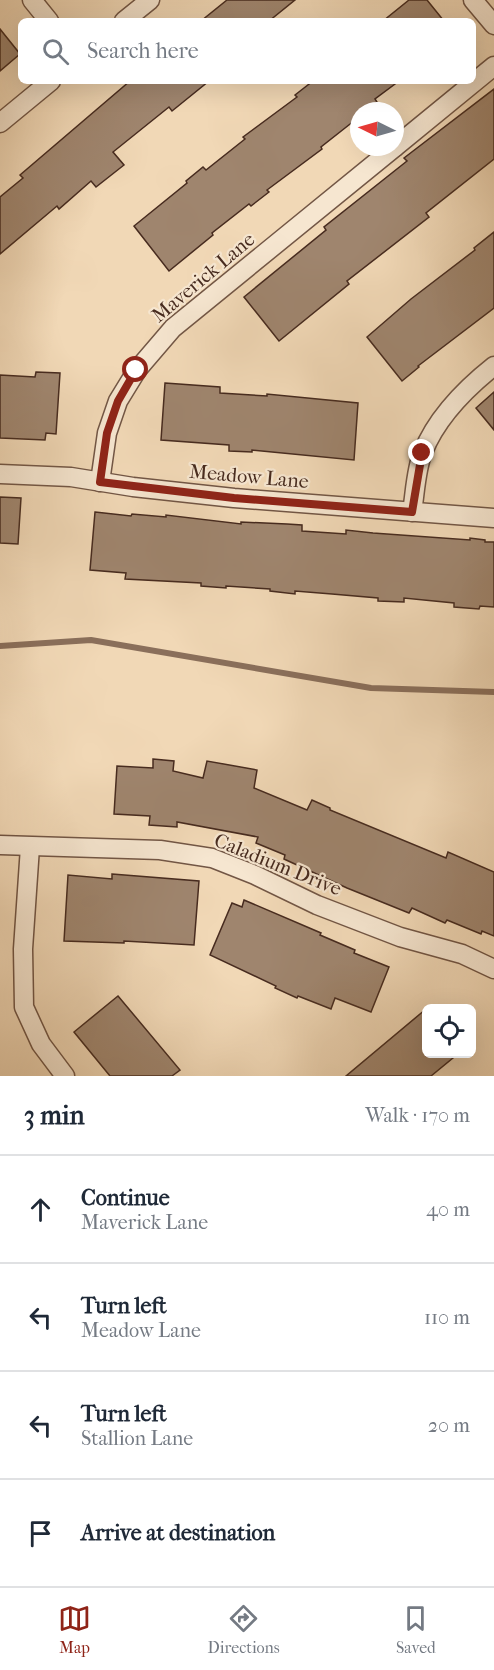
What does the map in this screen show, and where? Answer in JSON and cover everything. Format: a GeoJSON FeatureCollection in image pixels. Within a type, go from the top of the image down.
{"type":"FeatureCollection","features":[{"type":"Feature","properties":{"kind":"street"},"geometry":{"type":"LineString","coordinates":[[32,0],[47,18]]}},
{"type":"Feature","properties":{"kind":"street"},"geometry":{"type":"LineString","coordinates":[[128,18],[150,0]]}},
{"type":"Feature","properties":{"kind":"street"},"geometry":{"type":"LineString","coordinates":[[473,0],[494,24]]}},
{"type":"Feature","properties":{"kind":"street","name":"Maverick Lane"},"geometry":{"type":"LineString","coordinates":[[476,81],[494,66]]}},
{"type":"Feature","properties":{"kind":"street"},"geometry":{"type":"LineString","coordinates":[[0,123],[47,84]]}},
{"type":"Feature","properties":{"kind":"street","name":"Maverick Lane"},"geometry":{"type":"LineString","coordinates":[[404,140],[472,84]]}},
{"type":"Feature","properties":{"kind":"street","name":"Maverick Lane"},"geometry":{"type":"LineString","coordinates":[[100,482],[107,433],[118,401],[136,370],[172,328],[384,156]]}},
{"type":"Feature","properties":{"kind":"street"},"geometry":{"type":"LineString","coordinates":[[412,512],[422,453],[441,417],[494,366]]}},
{"type":"Feature","properties":{"kind":"street","name":"Meadow Lane"},"geometry":{"type":"LineString","coordinates":[[0,474],[71,477],[234,498],[494,518]]}},
{"type":"Feature","properties":{"kind":"street","name":"Caladium Drive"},"geometry":{"type":"LineString","coordinates":[[0,845],[160,850],[212,858],[255,875],[317,905],[400,937],[462,954],[494,969]]}},
{"type":"Feature","properties":{"kind":"street"},"geometry":{"type":"LineString","coordinates":[[30,847],[23,949],[24,1007],[41,1044],[65,1076]]}},
{"type":"Feature","properties":{"kind":"building"},"geometry":{"type":"Polygon","coordinates":[[[227,0],[295,0],[273,18],[205,18],[227,0]]]}},
{"type":"Feature","properties":{"kind":"building"},"geometry":{"type":"Polygon","coordinates":[[[409,0],[427,0],[442,18],[387,18],[409,0]]]}},
{"type":"Feature","properties":{"kind":"building"},"geometry":{"type":"Polygon","coordinates":[[[0,29],[18,52],[18,56],[0,71],[0,29]]]}},
{"type":"Feature","properties":{"kind":"building"},"geometry":{"type":"Polygon","coordinates":[[[126,84],[205,84],[172,111],[169,107],[113,152],[124,165],[96,187],[91,181],[59,209],[57,206],[0,254],[0,197],[23,178],[20,175],[126,84]]]}},
{"type":"Feature","properties":{"kind":"building"},"geometry":{"type":"Polygon","coordinates":[[[309,84],[395,84],[375,99],[377,102],[350,102],[350,124],[321,147],[322,149],[267,190],[269,192],[251,206],[249,204],[212,233],[213,235],[169,271],[134,226],[203,167],[206,170],[245,139],[243,137],[297,97],[295,95],[309,84]]]}},
{"type":"Feature","properties":{"kind":"building"},"geometry":{"type":"Polygon","coordinates":[[[494,89],[494,159],[426,213],[429,217],[347,281],[349,284],[279,341],[244,297],[326,230],[324,227],[407,161],[404,158],[494,89]]]}},
{"type":"Feature","properties":{"kind":"building"},"geometry":{"type":"Polygon","coordinates":[[[494,232],[494,308],[418,366],[402,381],[367,337],[494,232]]]}},
{"type":"Feature","properties":{"kind":"building"},"geometry":{"type":"Polygon","coordinates":[[[36,372],[60,373],[56,434],[46,433],[45,440],[0,438],[0,375],[35,377],[36,372]]]}},
{"type":"Feature","properties":{"kind":"building"},"geometry":{"type":"Polygon","coordinates":[[[165,383],[220,387],[220,393],[267,396],[267,394],[358,403],[354,460],[252,450],[252,452],[229,451],[229,445],[161,440],[165,383]]]}},
{"type":"Feature","properties":{"kind":"building"},"geometry":{"type":"Polygon","coordinates":[[[494,392],[494,430],[476,408],[494,392]]]}},
{"type":"Feature","properties":{"kind":"building"},"geometry":{"type":"Polygon","coordinates":[[[0,497],[21,498],[18,544],[0,543],[0,497]]]}},
{"type":"Feature","properties":{"kind":"building"},"geometry":{"type":"Polygon","coordinates":[[[95,512],[131,516],[132,514],[166,517],[166,515],[241,524],[241,522],[302,525],[302,531],[346,534],[346,530],[470,540],[470,538],[494,542],[494,607],[480,606],[479,609],[454,607],[454,603],[404,598],[404,602],[378,601],[378,598],[332,594],[295,591],[295,594],[270,591],[270,589],[226,586],[226,588],[201,586],[201,583],[125,579],[126,573],[90,570],[95,512]]]}},
{"type":"Feature","properties":{"kind":"building"},"geometry":{"type":"Polygon","coordinates":[[[153,759],[174,761],[173,771],[203,778],[207,761],[257,770],[254,788],[307,810],[312,800],[330,810],[446,858],[448,852],[494,872],[494,936],[482,931],[481,934],[447,920],[445,923],[412,908],[409,913],[347,888],[284,859],[285,855],[256,843],[258,837],[177,822],[177,827],[149,825],[150,816],[114,814],[117,766],[153,768],[153,759]]]}},
{"type":"Feature","properties":{"kind":"building"},"geometry":{"type":"Polygon","coordinates":[[[112,874],[199,881],[194,945],[124,941],[124,943],[64,941],[68,875],[112,879],[112,874]]]}},
{"type":"Feature","properties":{"kind":"building"},"geometry":{"type":"Polygon","coordinates":[[[244,900],[321,933],[320,935],[355,950],[354,953],[389,967],[371,1012],[335,998],[331,1009],[298,996],[297,998],[210,955],[232,903],[242,907],[244,900]]]}},
{"type":"Feature","properties":{"kind":"building"},"geometry":{"type":"Polygon","coordinates":[[[118,996],[180,1070],[172,1076],[110,1076],[74,1032],[118,996]]]}},
{"type":"Feature","properties":{"kind":"building"},"geometry":{"type":"Polygon","coordinates":[[[422,1012],[422,1058],[453,1058],[431,1076],[346,1076],[422,1012]]]}},
{"type":"Feature","properties":{"kind":"waterway"},"geometry":{"type":"LineString","coordinates":[[0,646],[91,640],[371,688],[494,692]]}},
{"type":"Feature","properties":{"kind":"route"},"geometry":{"type":"LineString","coordinates":[[136,370],[118,401],[107,433],[100,482],[234,498],[412,512],[422,453]]}}]}
